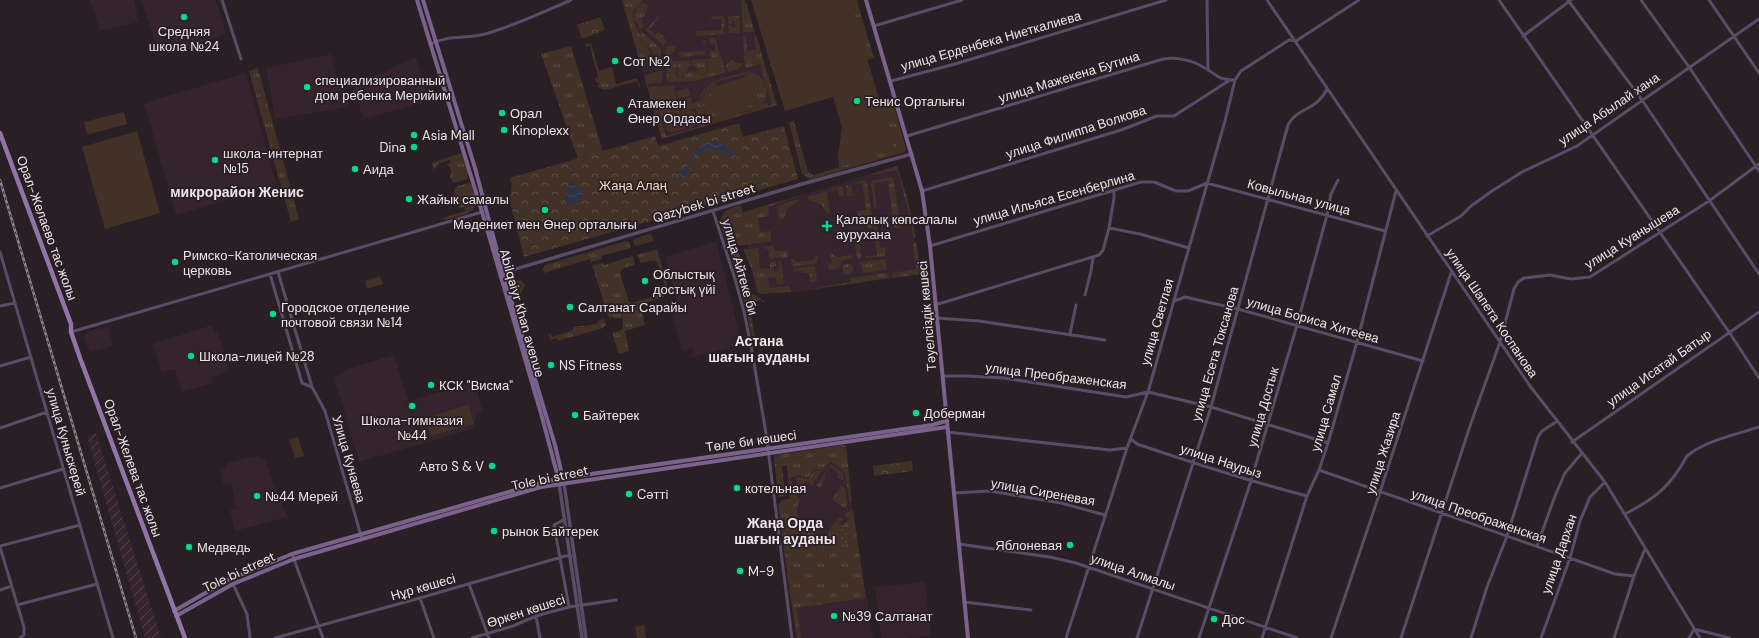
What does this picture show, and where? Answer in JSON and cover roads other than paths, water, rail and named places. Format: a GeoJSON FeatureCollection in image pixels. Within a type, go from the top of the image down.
{"type":"FeatureCollection","features":[{"type":"Feature","properties":{"kind":"main road","name":"Abilqaiyr Khan avenue"},"geometry":{"type":"LineString","coordinates":[[417,0],[484,211]]}},
{"type":"Feature","properties":{"kind":"main road","name":"Abilqaiyr Khan avenue"},"geometry":{"type":"LineString","coordinates":[[423,0],[502,273],[555,445],[561,481]]}},
{"type":"Feature","properties":{"kind":"main road","name":"Тәуелсіздік көшесі"},"geometry":{"type":"LineString","coordinates":[[866,0],[891,81],[922,191],[930,246],[968,638]]}},
{"type":"Feature","properties":{"kind":"main road","name":"Орал-Желаево тас жолы"},"geometry":{"type":"LineString","coordinates":[[0,133],[71,324],[71,332]]}},
{"type":"Feature","properties":{"kind":"main road","name":"Орал-Желева тас жолы"},"geometry":{"type":"LineString","coordinates":[[71,332],[175,613]]}},
{"type":"Feature","properties":{"kind":"main road","name":"Төле би көшесі"},"geometry":{"type":"LineString","coordinates":[[561,481],[768,451],[946,422]]}},
{"type":"Feature","properties":{"kind":"main road"},"geometry":{"type":"LineString","coordinates":[[768,451],[947,429]]}},
{"type":"Feature","properties":{"kind":"main road","name":"Tole bi street"},"geometry":{"type":"LineString","coordinates":[[175,613],[228,580],[293,557],[540,483],[561,481]]}},
{"type":"Feature","properties":{"kind":"main road","name":"Tole bi street"},"geometry":{"type":"LineString","coordinates":[[175,613],[233,584],[293,557]]}},
{"type":"Feature","properties":{"kind":"main road"},"geometry":{"type":"LineString","coordinates":[[175,613],[184,638]]}},
{"type":"Feature","properties":{"kind":"street"},"geometry":{"type":"LineString","coordinates":[[222,0],[241,58]]}},
{"type":"Feature","properties":{"kind":"street"},"geometry":{"type":"LineString","coordinates":[[431,44],[436,41],[456,37],[483,35],[508,27],[571,0]]}},
{"type":"Feature","properties":{"kind":"street"},"geometry":{"type":"LineString","coordinates":[[874,26],[962,0]]}},
{"type":"Feature","properties":{"kind":"street","name":"улица Ерденбека Ниеткалиева"},"geometry":{"type":"LineString","coordinates":[[891,81],[955,64],[1166,0]]}},
{"type":"Feature","properties":{"kind":"street"},"geometry":{"type":"LineString","coordinates":[[1207,0],[1208,70]]}},
{"type":"Feature","properties":{"kind":"street","name":"улица Шапета Коспанова"},"geometry":{"type":"LineString","coordinates":[[1267,0],[1451,273],[1556,422],[1604,482],[1700,638]]}},
{"type":"Feature","properties":{"kind":"street","name":"улица Светлая"},"geometry":{"type":"LineString","coordinates":[[1066,638],[1127,448],[1148,392],[1235,80],[1241,71],[1289,40],[1296,41],[1359,0]]}},
{"type":"Feature","properties":{"kind":"street"},"geometry":{"type":"LineString","coordinates":[[1499,0],[1729,332],[1759,378]]}},
{"type":"Feature","properties":{"kind":"street"},"geometry":{"type":"LineString","coordinates":[[1641,0],[1689,67],[1759,170]]}},
{"type":"Feature","properties":{"kind":"street"},"geometry":{"type":"LineString","coordinates":[[1709,0],[1759,73]]}},
{"type":"Feature","properties":{"kind":"street"},"geometry":{"type":"LineString","coordinates":[[1523,36],[1569,1],[1642,100],[1759,274]]}},
{"type":"Feature","properties":{"kind":"street","name":"улица Абылай хана"},"geometry":{"type":"LineString","coordinates":[[1427,236],[1461,216],[1471,206],[1522,172],[1577,146],[1759,19]]}},
{"type":"Feature","properties":{"kind":"street","name":"улица Мажекена Бутина"},"geometry":{"type":"LineString","coordinates":[[907,136],[1163,59],[1178,58],[1199,65],[1217,77],[1235,80]]}},
{"type":"Feature","properties":{"kind":"street","name":"улица Филиппа Волкова"},"geometry":{"type":"LineString","coordinates":[[922,191],[1121,130],[1157,116],[1174,116],[1230,80]]}},
{"type":"Feature","properties":{"kind":"street","name":"улица Есета Токсанова"},"geometry":{"type":"LineString","coordinates":[[1137,638],[1211,407],[1290,120],[1323,100],[1327,89]]}},
{"type":"Feature","properties":{"kind":"street","name":"Qazybek bi street"},"geometry":{"type":"LineString","coordinates":[[502,273],[912,154]]}},
{"type":"Feature","properties":{"kind":"street","name":"улица Куанышева"},"geometry":{"type":"LineString","coordinates":[[1500,342],[1514,289],[1518,282],[1524,278],[1550,275],[1571,279],[1590,277],[1709,201],[1757,165]]}},
{"type":"Feature","properties":{"kind":"street","name":"улица Достык"},"geometry":{"type":"LineString","coordinates":[[1199,638],[1252,481],[1327,215],[1331,194],[1338,180]]}},
{"type":"Feature","properties":{"kind":"street","name":"улица Ильяса Есенберлина"},"geometry":{"type":"LineString","coordinates":[[930,246],[1141,182],[1154,182],[1176,190],[1188,191],[1207,183]]}},
{"type":"Feature","properties":{"kind":"street","name":"Ковыльная улица"},"geometry":{"type":"LineString","coordinates":[[1207,183],[1385,231]]}},
{"type":"Feature","properties":{"kind":"street","name":"улица Самал"},"geometry":{"type":"LineString","coordinates":[[1262,638],[1307,496],[1312,482],[1319,470],[1328,443],[1357,342],[1396,190]]}},
{"type":"Feature","properties":{"kind":"street"},"geometry":{"type":"LineString","coordinates":[[935,305],[1099,256],[1103,250],[1109,228],[1114,191]]}},
{"type":"Feature","properties":{"kind":"street"},"geometry":{"type":"LineString","coordinates":[[71,332],[484,211]]}},
{"type":"Feature","properties":{"kind":"street","name":"улица Айтеке би"},"geometry":{"type":"LineString","coordinates":[[713,211],[744,312],[768,451],[792,638]]}},
{"type":"Feature","properties":{"kind":"street"},"geometry":{"type":"LineString","coordinates":[[1109,228],[1140,234],[1189,248]]}},
{"type":"Feature","properties":{"kind":"street","name":"улица Куныскерей"},"geometry":{"type":"LineString","coordinates":[[0,252],[113,638]]}},
{"type":"Feature","properties":{"kind":"street"},"geometry":{"type":"LineString","coordinates":[[1085,294],[1091,271],[1092,258]]}},
{"type":"Feature","properties":{"kind":"street","name":"Улица Кунаева"},"geometry":{"type":"LineString","coordinates":[[278,272],[312,386],[325,411],[361,536]]}},
{"type":"Feature","properties":{"kind":"street","name":"улица Жазира"},"geometry":{"type":"LineString","coordinates":[[1331,638],[1451,273]]}},
{"type":"Feature","properties":{"kind":"street","name":"Улица Кунаева"},"geometry":{"type":"LineString","coordinates":[[270,274],[302,383],[312,386]]}},
{"type":"Feature","properties":{"kind":"street","name":"улица Бориса Хитеева"},"geometry":{"type":"LineString","coordinates":[[1174,301],[1185,297],[1238,309],[1423,361]]}},
{"type":"Feature","properties":{"kind":"street"},"geometry":{"type":"LineString","coordinates":[[0,306],[15,303]]}},
{"type":"Feature","properties":{"kind":"street"},"geometry":{"type":"LineString","coordinates":[[1070,334],[1076,305]]}},
{"type":"Feature","properties":{"kind":"street","name":"улица Исатай Батыр"},"geometry":{"type":"LineString","coordinates":[[1572,442],[1759,312]]}},
{"type":"Feature","properties":{"kind":"street"},"geometry":{"type":"LineString","coordinates":[[936,318],[979,321],[1105,340]]}},
{"type":"Feature","properties":{"kind":"street"},"geometry":{"type":"LineString","coordinates":[[1401,638],[1470,426],[1500,342]]}},
{"type":"Feature","properties":{"kind":"street"},"geometry":{"type":"LineString","coordinates":[[0,366],[31,357]]}},
{"type":"Feature","properties":{"kind":"street","name":"улица Преображенская"},"geometry":{"type":"LineString","coordinates":[[943,376],[1004,378],[1126,397],[1148,392],[1211,407],[1328,443]]}},
{"type":"Feature","properties":{"kind":"street"},"geometry":{"type":"LineString","coordinates":[[0,428],[47,412]]}},
{"type":"Feature","properties":{"kind":"street"},"geometry":{"type":"LineString","coordinates":[[1471,638],[1487,587],[1507,536],[1538,437],[1542,431],[1556,422]]}},
{"type":"Feature","properties":{"kind":"street"},"geometry":{"type":"LineString","coordinates":[[1625,514],[1642,505],[1671,482],[1690,453],[1706,444],[1759,427]]}},
{"type":"Feature","properties":{"kind":"street"},"geometry":{"type":"LineString","coordinates":[[947,429],[1110,450],[1127,448]]}},
{"type":"Feature","properties":{"kind":"street","name":"улица Наурыз"},"geometry":{"type":"LineString","coordinates":[[1131,439],[1137,444],[1194,463],[1307,496]]}},
{"type":"Feature","properties":{"kind":"street"},"geometry":{"type":"LineString","coordinates":[[1537,546],[1565,473],[1582,453]]}},
{"type":"Feature","properties":{"kind":"street"},"geometry":{"type":"LineString","coordinates":[[0,488],[63,469]]}},
{"type":"Feature","properties":{"kind":"street","name":"улица Преображенская"},"geometry":{"type":"LineString","coordinates":[[1319,470],[1615,574],[1634,576]]}},
{"type":"Feature","properties":{"kind":"street","name":"Abilqaiyr Khan avenue"},"geometry":{"type":"LineString","coordinates":[[561,481],[570,555],[586,638]]}},
{"type":"Feature","properties":{"kind":"street","name":"Abilqaiyr Khan avenue"},"geometry":{"type":"LineString","coordinates":[[561,481],[575,558],[582,638]]}},
{"type":"Feature","properties":{"kind":"street","name":"улица Дархан"},"geometry":{"type":"LineString","coordinates":[[1541,638],[1570,558],[1580,521],[1590,497],[1604,482]]}},
{"type":"Feature","properties":{"kind":"street","name":"улица Сиреневая"},"geometry":{"type":"LineString","coordinates":[[953,493],[990,491],[1062,503],[1105,515]]}},
{"type":"Feature","properties":{"kind":"street"},"geometry":{"type":"LineString","coordinates":[[565,519],[554,525],[568,607]]}},
{"type":"Feature","properties":{"kind":"street"},"geometry":{"type":"LineString","coordinates":[[20,638],[24,635],[24,627],[0,547],[80,525]]}},
{"type":"Feature","properties":{"kind":"street","name":"улица Алмалы"},"geometry":{"type":"LineString","coordinates":[[958,544],[1050,557],[1090,567],[1153,590],[1297,638]]}},
{"type":"Feature","properties":{"kind":"street"},"geometry":{"type":"LineString","coordinates":[[1614,638],[1634,576],[1645,549]]}},
{"type":"Feature","properties":{"kind":"street"},"geometry":{"type":"LineString","coordinates":[[570,555],[575,558]]}},
{"type":"Feature","properties":{"kind":"street","name":"Нұр көшесі"},"geometry":{"type":"LineString","coordinates":[[275,638],[570,555]]}},
{"type":"Feature","properties":{"kind":"street"},"geometry":{"type":"LineString","coordinates":[[293,557],[322,638]]}},
{"type":"Feature","properties":{"kind":"street"},"geometry":{"type":"LineString","coordinates":[[17,605],[97,584]]}},
{"type":"Feature","properties":{"kind":"street"},"geometry":{"type":"LineString","coordinates":[[233,584],[247,614],[250,638]]}},
{"type":"Feature","properties":{"kind":"street"},"geometry":{"type":"LineString","coordinates":[[469,584],[489,638]]}},
{"type":"Feature","properties":{"kind":"street"},"geometry":{"type":"LineString","coordinates":[[0,590],[12,586]]}},
{"type":"Feature","properties":{"kind":"street"},"geometry":{"type":"LineString","coordinates":[[420,598],[434,638]]}},
{"type":"Feature","properties":{"kind":"street","name":"Өркен көшесі"},"geometry":{"type":"LineString","coordinates":[[472,638],[513,626],[536,616],[568,607],[616,600]]}},
{"type":"Feature","properties":{"kind":"street"},"geometry":{"type":"LineString","coordinates":[[964,602],[1031,610]]}},
{"type":"Feature","properties":{"kind":"street"},"geometry":{"type":"LineString","coordinates":[[536,616],[540,638]]}},
{"type":"Feature","properties":{"kind":"street"},"geometry":{"type":"LineString","coordinates":[[1689,638],[1694,629],[1730,638]]}},
{"type":"Feature","properties":{"kind":"water"},"geometry":{"type":"Polygon","coordinates":[[[715,142],[726,145],[738,157],[716,150],[705,151],[695,156],[687,170],[687,176],[680,178],[679,174],[697,149],[702,145],[715,142]]]}},
{"type":"Feature","properties":{"kind":"water"},"geometry":{"type":"Polygon","coordinates":[[[572,182],[584,193],[578,200],[566,191],[572,182]]]}},
{"type":"Feature","properties":{"kind":"water"},"geometry":{"type":"Polygon","coordinates":[[[566,192],[573,196],[580,204],[565,204],[566,192]]]}},
{"type":"Feature","properties":{"kind":"railway"},"geometry":{"type":"LineString","coordinates":[[0,180],[136,638]]}},
{"type":"Feature","properties":{"kind":"place","name":"Средняя школа №24"},"geometry":{"type":"Point","coordinates":[184,17]}},
{"type":"Feature","properties":{"kind":"place","name":"Сот №2"},"geometry":{"type":"Point","coordinates":[615,61]}},
{"type":"Feature","properties":{"kind":"place","name":"специализированный дом ребенка Мерийим"},"geometry":{"type":"Point","coordinates":[307,87]}},
{"type":"Feature","properties":{"kind":"place","name":"Тенис Орталығы"},"geometry":{"type":"Point","coordinates":[857,101]}},
{"type":"Feature","properties":{"kind":"place","name":"Атамекен Өнер Ордасы"},"geometry":{"type":"Point","coordinates":[620,110]}},
{"type":"Feature","properties":{"kind":"place","name":"Орал"},"geometry":{"type":"Point","coordinates":[502,113]}},
{"type":"Feature","properties":{"kind":"place","name":"Kinoplexx"},"geometry":{"type":"Point","coordinates":[504,130]}},
{"type":"Feature","properties":{"kind":"place","name":"Asia Mall"},"geometry":{"type":"Point","coordinates":[414,135]}},
{"type":"Feature","properties":{"kind":"place","name":"Dina"},"geometry":{"type":"Point","coordinates":[414,147]}},
{"type":"Feature","properties":{"kind":"place","name":"школа-интернат №15"},"geometry":{"type":"Point","coordinates":[215,160]}},
{"type":"Feature","properties":{"kind":"place","name":"Аида"},"geometry":{"type":"Point","coordinates":[355,169]}},
{"type":"Feature","properties":{"kind":"place","name":"Жайык самалы"},"geometry":{"type":"Point","coordinates":[409,199]}},
{"type":"Feature","properties":{"kind":"place","name":"Мәдениет мен Өнер орталығы"},"geometry":{"type":"Point","coordinates":[545,210]}},
{"type":"Feature","properties":{"kind":"place","name":"Қалалық көпсалалы аурухана"},"geometry":{"type":"Point","coordinates":[827,226]}},
{"type":"Feature","properties":{"kind":"place","name":"Римско-Католическая церковь"},"geometry":{"type":"Point","coordinates":[175,262]}},
{"type":"Feature","properties":{"kind":"place","name":"Облыстық достық үйі"},"geometry":{"type":"Point","coordinates":[645,281]}},
{"type":"Feature","properties":{"kind":"place","name":"Салтанат Сарайы"},"geometry":{"type":"Point","coordinates":[570,307]}},
{"type":"Feature","properties":{"kind":"place","name":"Городское отделение почтовой связи №14"},"geometry":{"type":"Point","coordinates":[273,314]}},
{"type":"Feature","properties":{"kind":"place","name":"Школа-лицей №28"},"geometry":{"type":"Point","coordinates":[191,356]}},
{"type":"Feature","properties":{"kind":"place","name":"NS Fitness"},"geometry":{"type":"Point","coordinates":[551,365]}},
{"type":"Feature","properties":{"kind":"place","name":"КСК \"Висма\""},"geometry":{"type":"Point","coordinates":[431,385]}},
{"type":"Feature","properties":{"kind":"place","name":"Школа-гимназия №44"},"geometry":{"type":"Point","coordinates":[412,406]}},
{"type":"Feature","properties":{"kind":"place","name":"Доберман"},"geometry":{"type":"Point","coordinates":[916,413]}},
{"type":"Feature","properties":{"kind":"place","name":"Байтерек"},"geometry":{"type":"Point","coordinates":[575,415]}},
{"type":"Feature","properties":{"kind":"place","name":"Авто S & V"},"geometry":{"type":"Point","coordinates":[492,466]}},
{"type":"Feature","properties":{"kind":"place","name":"котельная"},"geometry":{"type":"Point","coordinates":[737,488]}},
{"type":"Feature","properties":{"kind":"place","name":"Cәтті"},"geometry":{"type":"Point","coordinates":[629,494]}},
{"type":"Feature","properties":{"kind":"place","name":"№44 Мерей"},"geometry":{"type":"Point","coordinates":[257,496]}},
{"type":"Feature","properties":{"kind":"place","name":"рынок Байтерек"},"geometry":{"type":"Point","coordinates":[494,531]}},
{"type":"Feature","properties":{"kind":"place","name":"Яблоневая"},"geometry":{"type":"Point","coordinates":[1070,545]}},
{"type":"Feature","properties":{"kind":"place","name":"Медведь"},"geometry":{"type":"Point","coordinates":[189,547]}},
{"type":"Feature","properties":{"kind":"place","name":"M-9"},"geometry":{"type":"Point","coordinates":[740,571]}},
{"type":"Feature","properties":{"kind":"place","name":"№39 Салтанат"},"geometry":{"type":"Point","coordinates":[834,616]}},
{"type":"Feature","properties":{"kind":"place","name":"Дос"},"geometry":{"type":"Point","coordinates":[1214,619]}},
{"type":"Feature","properties":{"kind":"district","name":"микрорайон Женис"},"geometry":{"type":"Point","coordinates":[237,192]}},
{"type":"Feature","properties":{"kind":"district","name":"Астана шағын ауданы"},"geometry":{"type":"Point","coordinates":[759,350]}},
{"type":"Feature","properties":{"kind":"district","name":"Жаңа Орда шағын ауданы"},"geometry":{"type":"Point","coordinates":[785,532]}},
{"type":"Feature","properties":{"kind":"park label","name":"Жаңа Алаң"},"geometry":{"type":"Point","coordinates":[633,185]}}]}
